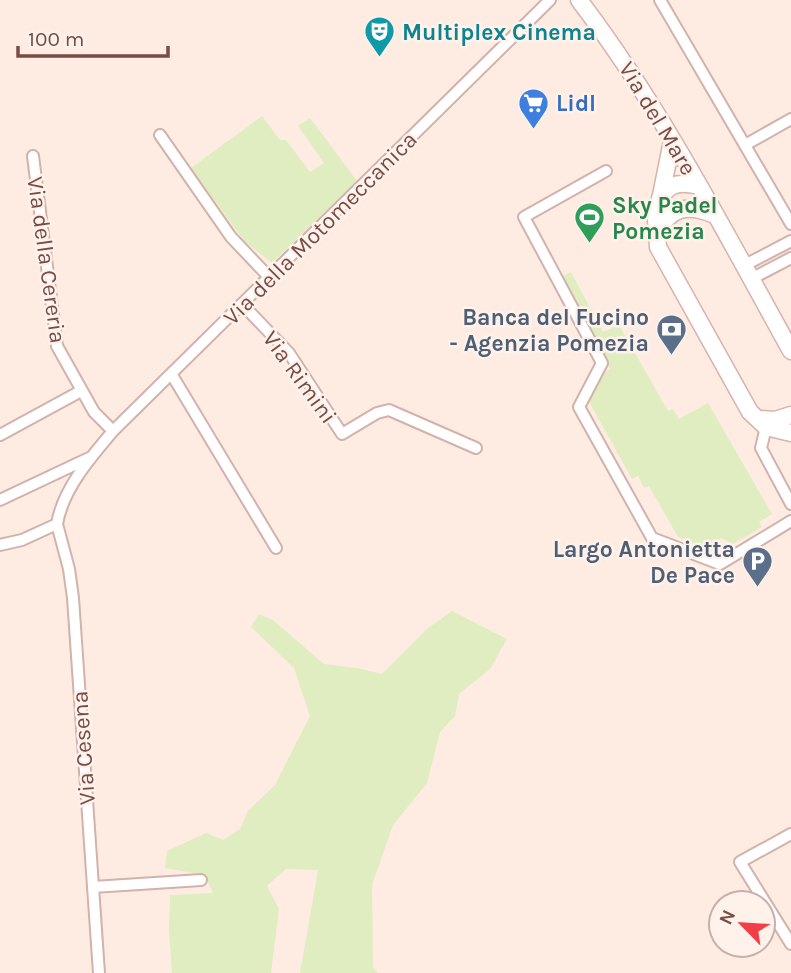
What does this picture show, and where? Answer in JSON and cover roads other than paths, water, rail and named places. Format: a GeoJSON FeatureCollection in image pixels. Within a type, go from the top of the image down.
{"type":"FeatureCollection","features":[{"type":"Feature","properties":{"kind":"main road","name":"Via del Mare"},"geometry":{"type":"LineString","coordinates":[[579,0],[619,54],[672,141],[791,351]]}},
{"type":"Feature","properties":{"kind":"main road"},"geometry":{"type":"LineString","coordinates":[[672,141],[656,220],[658,247],[760,422],[791,433]]}},
{"type":"Feature","properties":{"kind":"main road"},"geometry":{"type":"LineString","coordinates":[[660,198],[674,184],[698,186]]}},
{"type":"Feature","properties":{"kind":"main road"},"geometry":{"type":"LineString","coordinates":[[656,237],[666,220],[682,209],[695,208],[715,215]]}},
{"type":"Feature","properties":{"kind":"main road"},"geometry":{"type":"LineString","coordinates":[[760,422],[791,415]]}},
{"type":"Feature","properties":{"kind":"street","name":"Via della Motomeccanica"},"geometry":{"type":"LineString","coordinates":[[57,524],[69,492],[113,431],[550,0]]}},
{"type":"Feature","properties":{"kind":"street"},"geometry":{"type":"LineString","coordinates":[[660,0],[791,224]]}},
{"type":"Feature","properties":{"kind":"street"},"geometry":{"type":"LineString","coordinates":[[745,145],[791,119]]}},
{"type":"Feature","properties":{"kind":"street"},"geometry":{"type":"LineString","coordinates":[[160,135],[231,237],[269,278]]}},
{"type":"Feature","properties":{"kind":"street","name":"Via della Cereria"},"geometry":{"type":"LineString","coordinates":[[33,156],[57,345],[98,418],[113,431]]}},
{"type":"Feature","properties":{"kind":"street"},"geometry":{"type":"LineString","coordinates":[[606,171],[524,217],[601,363],[579,407],[652,538],[720,564],[791,521]]}},
{"type":"Feature","properties":{"kind":"street"},"geometry":{"type":"LineString","coordinates":[[747,273],[791,242]]}},
{"type":"Feature","properties":{"kind":"street"},"geometry":{"type":"LineString","coordinates":[[747,273],[791,258]]}},
{"type":"Feature","properties":{"kind":"street","name":"Via Rimini"},"geometry":{"type":"LineString","coordinates":[[242,304],[289,353],[342,434],[377,412],[389,410],[476,448]]}},
{"type":"Feature","properties":{"kind":"street"},"geometry":{"type":"LineString","coordinates":[[172,374],[276,548]]}},
{"type":"Feature","properties":{"kind":"street"},"geometry":{"type":"LineString","coordinates":[[0,435],[81,391]]}},
{"type":"Feature","properties":{"kind":"street"},"geometry":{"type":"LineString","coordinates":[[760,422],[761,448],[791,504]]}},
{"type":"Feature","properties":{"kind":"street","name":"Via della Motomeccanica"},"geometry":{"type":"LineString","coordinates":[[0,500],[92,457]]}},
{"type":"Feature","properties":{"kind":"street"},"geometry":{"type":"LineString","coordinates":[[0,545],[22,540],[57,524]]}},
{"type":"Feature","properties":{"kind":"street","name":"Via Cesena"},"geometry":{"type":"LineString","coordinates":[[57,524],[69,569],[73,598],[99,973]]}},
{"type":"Feature","properties":{"kind":"street"},"geometry":{"type":"LineString","coordinates":[[791,834],[740,862],[791,944]]}},
{"type":"Feature","properties":{"kind":"street"},"geometry":{"type":"LineString","coordinates":[[93,887],[201,880]]}},
{"type":"Feature","properties":{"kind":"place","name":"Multiplex Cinema"},"geometry":{"type":"Point","coordinates":[379,59]}},
{"type":"Feature","properties":{"kind":"place","name":"Lidl"},"geometry":{"type":"Point","coordinates":[533,130]}},
{"type":"Feature","properties":{"kind":"place","name":"Sky Padel Pomezia"},"geometry":{"type":"Point","coordinates":[589,245]}},
{"type":"Feature","properties":{"kind":"place","name":"Banca del Fucino - Agenzia Pomezia"},"geometry":{"type":"Point","coordinates":[672,357]}},
{"type":"Feature","properties":{"kind":"place","name":"Largo Antonietta De Pace"},"geometry":{"type":"Point","coordinates":[758,589]}}]}
